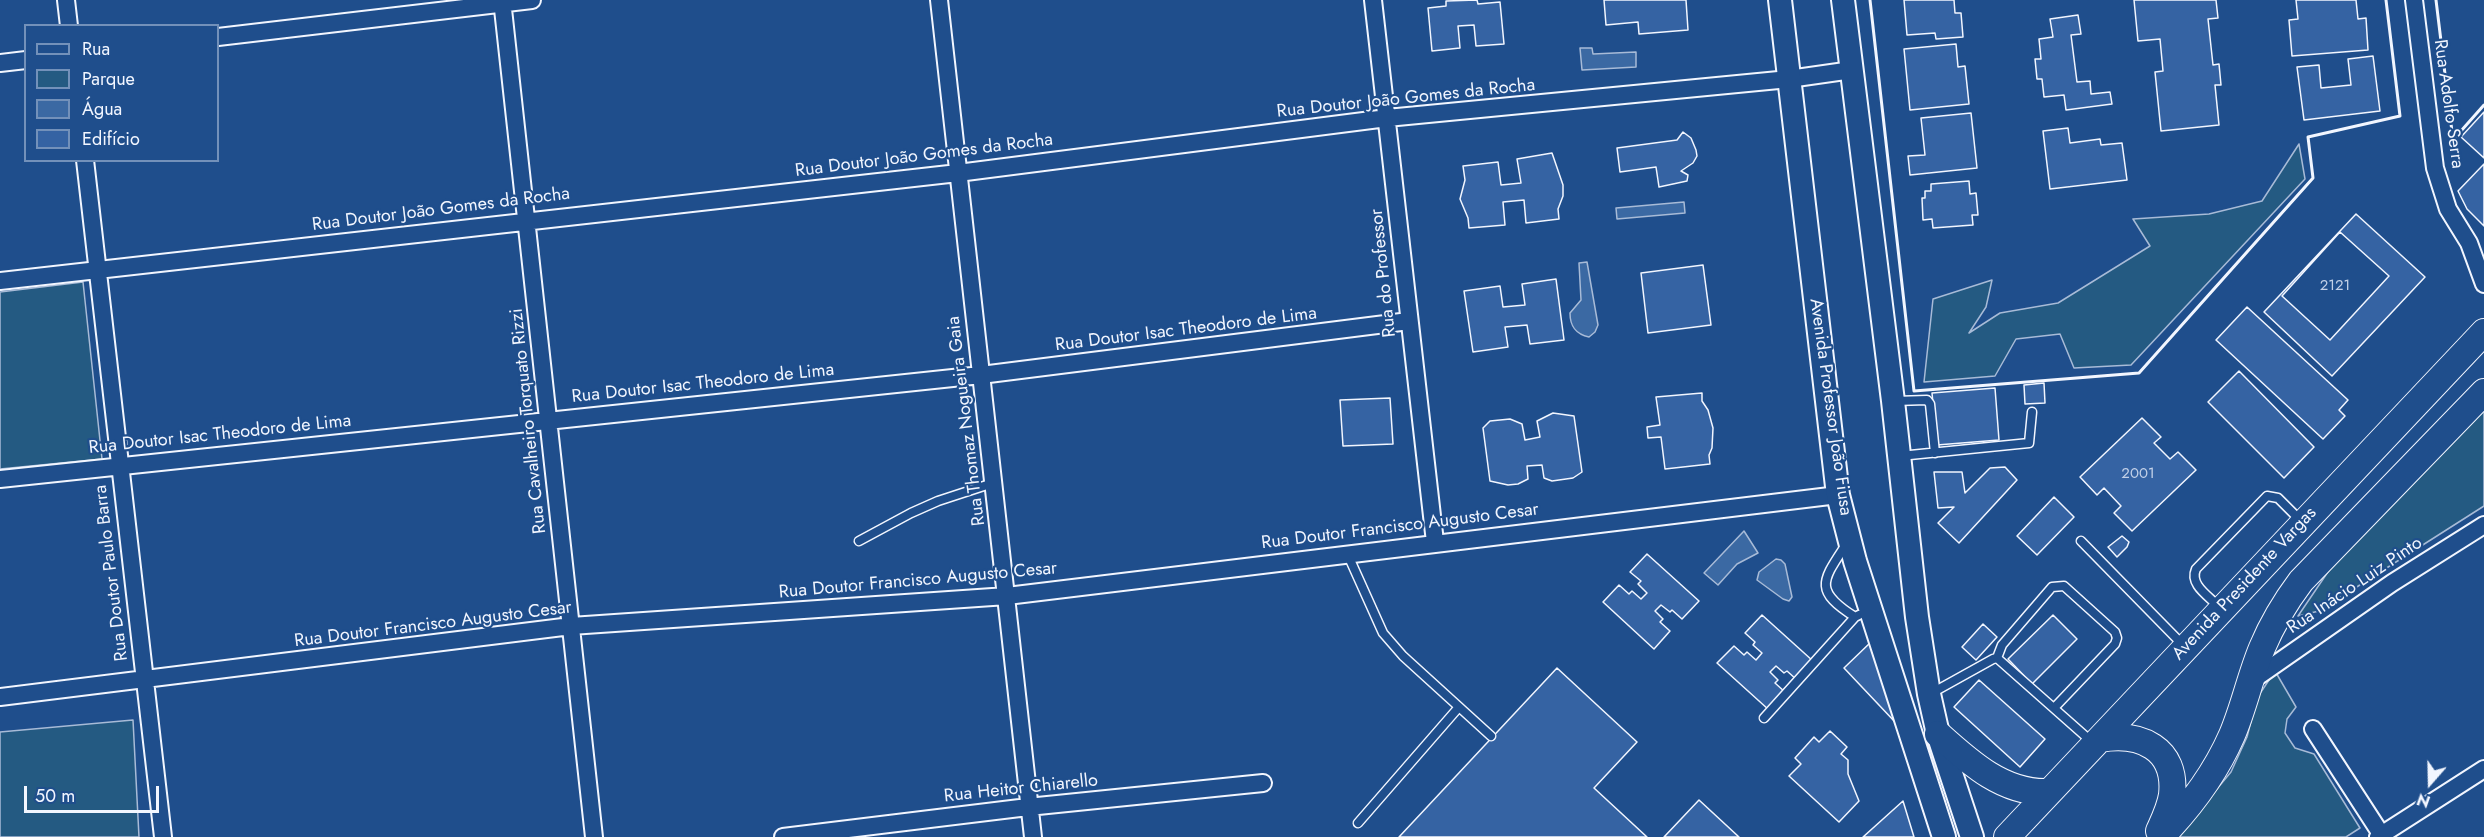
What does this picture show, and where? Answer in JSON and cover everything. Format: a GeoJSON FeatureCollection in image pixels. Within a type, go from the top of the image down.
{"type":"FeatureCollection","features":[{"type":"Feature","properties":{"kind":"main road","name":"Avenida Professor João Fiusa"},"geometry":{"type":"LineString","coordinates":[[1780,0],[1838,495],[1850,539],[1863,614],[1944,837]]}},
{"type":"Feature","properties":{"kind":"main road"},"geometry":{"type":"LineString","coordinates":[[1843,0],[1900,456],[1917,617],[1938,734],[1972,837]]}},
{"type":"Feature","properties":{"kind":"main road","name":"Avenida Presidente Vargas"},"geometry":{"type":"LineString","coordinates":[[2007,837],[2484,332]]}},
{"type":"Feature","properties":{"kind":"main road"},"geometry":{"type":"LineString","coordinates":[[2158,837],[2195,798],[2216,767],[2233,733],[2262,648],[2274,622],[2301,580],[2484,392]]}},
{"type":"Feature","properties":{"kind":"main road"},"geometry":{"type":"LineString","coordinates":[[1938,734],[1962,756],[1997,780],[2016,789],[2033,793],[2049,792]]}},
{"type":"Feature","properties":{"kind":"main road"},"geometry":{"type":"LineString","coordinates":[[2097,742],[2123,736],[2141,740],[2152,746],[2167,763],[2172,782],[2172,796],[2158,837]]}},
{"type":"Feature","properties":{"kind":"street"},"geometry":{"type":"LineString","coordinates":[[66,0],[69,24]]}},
{"type":"Feature","properties":{"kind":"street"},"geometry":{"type":"LineString","coordinates":[[219,37],[532,0]]}},
{"type":"Feature","properties":{"kind":"street","name":"Rua Thomaz Nogueira Gaia"},"geometry":{"type":"LineString","coordinates":[[939,0],[1033,837]]}},
{"type":"Feature","properties":{"kind":"street","name":"Rua do Professor"},"geometry":{"type":"LineString","coordinates":[[1373,0],[1435,542]]}},
{"type":"Feature","properties":{"kind":"street","name":"Rua Adolfo Serra"},"geometry":{"type":"LineString","coordinates":[[2415,0],[2435,168],[2448,209],[2476,244],[2484,284]]}},
{"type":"Feature","properties":{"kind":"street","name":"Rua Cavalheiro Torquato Rizzi"},"geometry":{"type":"LineString","coordinates":[[502,2],[525,220],[550,419],[594,837]]}},
{"type":"Feature","properties":{"kind":"street"},"geometry":{"type":"LineString","coordinates":[[0,63],[24,60]]}},
{"type":"Feature","properties":{"kind":"street","name":"Rua Doutor João Gomes da Rocha"},"geometry":{"type":"LineString","coordinates":[[0,281],[525,220],[958,173],[1387,118],[1789,79],[1851,70]]}},
{"type":"Feature","properties":{"kind":"street","name":"Rua Doutor Paulo Barra"},"geometry":{"type":"LineString","coordinates":[[85,162],[163,837]]}},
{"type":"Feature","properties":{"kind":"street","name":"Rua Doutor Isac Theodoro de Lima"},"geometry":{"type":"LineString","coordinates":[[0,479],[981,375],[1409,321]]}},
{"type":"Feature","properties":{"kind":"street","name":"Rua Doutor Francisco Augusto Cesar"},"geometry":{"type":"LineString","coordinates":[[0,697],[144,681],[571,626],[1007,596],[1435,542],[1838,495]]}},
{"type":"Feature","properties":{"kind":"street","name":"Rua Inácio Luiz Pinto"},"geometry":{"type":"LineString","coordinates":[[2249,682],[2392,583],[2484,525]]}},
{"type":"Feature","properties":{"kind":"street"},"geometry":{"type":"LineString","coordinates":[[2313,729],[2381,836],[2484,769]]}},
{"type":"Feature","properties":{"kind":"street","name":"Rua Heitor Chiarello"},"geometry":{"type":"LineString","coordinates":[[783,837],[1028,807],[1263,783]]}},
{"type":"Feature","properties":{"kind":"lane"},"geometry":{"type":"LineString","coordinates":[[1893,401],[1923,398],[1927,400],[1930,404],[1935,453]]}},
{"type":"Feature","properties":{"kind":"lane"},"geometry":{"type":"LineString","coordinates":[[1900,456],[2029,443],[2032,412]]}},
{"type":"Feature","properties":{"kind":"lane"},"geometry":{"type":"LineString","coordinates":[[859,541],[938,501],[993,483]]}},
{"type":"Feature","properties":{"kind":"lane"},"geometry":{"type":"LineString","coordinates":[[2222,609],[2195,582],[2193,575],[2196,569],[2267,496],[2278,498],[2303,523]]}},
{"type":"Feature","properties":{"kind":"lane"},"geometry":{"type":"LineString","coordinates":[[1764,718],[1863,614],[1835,604],[1829,597],[1825,585],[1829,571],[1850,539]]}},
{"type":"Feature","properties":{"kind":"lane"},"geometry":{"type":"LineString","coordinates":[[2081,541],[2186,648]]}},
{"type":"Feature","properties":{"kind":"lane"},"geometry":{"type":"LineString","coordinates":[[1347,553],[1383,633],[1403,656],[1491,736]]}},
{"type":"Feature","properties":{"kind":"lane"},"geometry":{"type":"LineString","coordinates":[[1997,658],[2002,645],[2052,587],[2064,586],[2115,632],[2117,638],[2115,644],[2054,708]]}},
{"type":"Feature","properties":{"kind":"lane"},"geometry":{"type":"LineString","coordinates":[[1929,694],[1997,658]]}},
{"type":"Feature","properties":{"kind":"lane"},"geometry":{"type":"LineString","coordinates":[[1997,658],[2097,742]]}},
{"type":"Feature","properties":{"kind":"lane"},"geometry":{"type":"LineString","coordinates":[[1358,823],[1459,707]]}},
{"type":"Feature","properties":{"kind":"green space"},"geometry":{"type":"Polygon","coordinates":[[[2299,144],[2305,179],[2131,365],[2074,368],[2060,334],[2016,339],[1995,376],[1924,382],[1933,299],[1992,280],[1986,307],[1969,333],[2000,313],[2058,303],[2150,246],[2133,219],[2209,214],[2262,201],[2299,144]]]}},
{"type":"Feature","properties":{"kind":"green space"},"geometry":{"type":"Polygon","coordinates":[[[83,282],[102,459],[0,469],[0,292],[83,282]]]}},
{"type":"Feature","properties":{"kind":"green space"},"geometry":{"type":"Polygon","coordinates":[[[2484,406],[2484,506],[2319,611],[2298,616],[2334,563],[2484,406]]]}},
{"type":"Feature","properties":{"kind":"green space"},"geometry":{"type":"Polygon","coordinates":[[[2275,671],[2296,707],[2287,719],[2285,733],[2295,748],[2314,754],[2360,828],[2346,837],[2177,837],[2231,772],[2247,737],[2257,698],[2275,671]]]}},
{"type":"Feature","properties":{"kind":"green space"},"geometry":{"type":"Polygon","coordinates":[[[133,720],[139,837],[0,837],[0,732],[133,720]]]}},
{"type":"Feature","properties":{"kind":"water"},"geometry":{"type":"Polygon","coordinates":[[[1580,48],[1592,48],[1593,54],[1636,52],[1636,67],[1582,70],[1580,48]]]}},
{"type":"Feature","properties":{"kind":"water"},"geometry":{"type":"Polygon","coordinates":[[[1684,202],[1685,213],[1617,219],[1616,208],[1684,202]]]}},
{"type":"Feature","properties":{"kind":"water"},"geometry":{"type":"Polygon","coordinates":[[[1587,262],[1598,325],[1589,337],[1574,329],[1570,313],[1581,300],[1579,263],[1587,262]]]}},
{"type":"Feature","properties":{"kind":"water"},"geometry":{"type":"Polygon","coordinates":[[[1744,531],[1758,553],[1737,564],[1718,585],[1704,573],[1744,531]]]}},
{"type":"Feature","properties":{"kind":"water"},"geometry":{"type":"Polygon","coordinates":[[[1776,559],[1785,564],[1792,597],[1789,601],[1757,580],[1759,572],[1776,559]]]}},
{"type":"Feature","properties":{"kind":"building"},"geometry":{"type":"Polygon","coordinates":[[[1477,0],[1478,4],[1500,2],[1504,44],[1476,46],[1474,25],[1458,26],[1460,48],[1432,51],[1428,8],[1446,6],[1446,1],[1477,0]]]}},
{"type":"Feature","properties":{"kind":"building"},"geometry":{"type":"Polygon","coordinates":[[[1604,0],[1686,0],[1688,30],[1639,34],[1638,22],[1606,25],[1604,0]]]}},
{"type":"Feature","properties":{"kind":"building"},"geometry":{"type":"Polygon","coordinates":[[[1904,0],[1954,0],[1955,13],[1961,13],[1963,37],[1936,39],[1935,33],[1907,35],[1904,0]]]}},
{"type":"Feature","properties":{"kind":"building"},"geometry":{"type":"Polygon","coordinates":[[[2134,0],[2216,0],[2218,18],[2208,19],[2213,65],[2219,64],[2221,85],[2215,85],[2219,125],[2161,131],[2155,72],[2163,71],[2160,39],[2138,41],[2134,0]]]}},
{"type":"Feature","properties":{"kind":"building"},"geometry":{"type":"Polygon","coordinates":[[[2296,0],[2356,0],[2358,19],[2366,18],[2368,50],[2292,56],[2289,20],[2298,19],[2296,0]]]}},
{"type":"Feature","properties":{"kind":"building"},"geometry":{"type":"Polygon","coordinates":[[[2078,15],[2081,34],[2071,35],[2077,82],[2090,81],[2091,94],[2110,92],[2112,104],[2066,110],[2064,95],[2044,97],[2042,79],[2037,79],[2035,59],[2041,59],[2039,39],[2053,37],[2050,19],[2078,15]]]}},
{"type":"Feature","properties":{"kind":"building"},"geometry":{"type":"Polygon","coordinates":[[[1956,44],[1958,67],[1965,66],[1969,104],[1910,110],[1904,49],[1956,44]]]}},
{"type":"Feature","properties":{"kind":"building"},"geometry":{"type":"Polygon","coordinates":[[[2373,56],[2380,111],[2304,120],[2297,67],[2319,65],[2321,88],[2351,85],[2348,59],[2373,56]]]}},
{"type":"Feature","properties":{"kind":"building"},"geometry":{"type":"Polygon","coordinates":[[[2484,112],[2484,158],[2461,137],[2484,112]]]}},
{"type":"Feature","properties":{"kind":"building"},"geometry":{"type":"Polygon","coordinates":[[[1971,113],[1977,168],[1910,175],[1908,156],[1925,155],[1921,118],[1971,113]]]}},
{"type":"Feature","properties":{"kind":"building"},"geometry":{"type":"Polygon","coordinates":[[[2068,128],[2070,143],[2100,139],[2101,145],[2122,143],[2127,180],[2050,189],[2043,131],[2068,128]]]}},
{"type":"Feature","properties":{"kind":"building"},"geometry":{"type":"Polygon","coordinates":[[[1683,132],[1691,138],[1697,156],[1693,163],[1681,171],[1688,175],[1687,181],[1659,187],[1656,167],[1620,172],[1617,148],[1677,140],[1683,132]]]}},
{"type":"Feature","properties":{"kind":"building"},"geometry":{"type":"Polygon","coordinates":[[[1552,153],[1563,185],[1563,196],[1558,209],[1559,219],[1526,223],[1524,200],[1503,202],[1505,225],[1469,228],[1468,218],[1460,199],[1465,180],[1463,166],[1498,162],[1501,185],[1521,183],[1517,159],[1552,153]]]}},
{"type":"Feature","properties":{"kind":"building"},"geometry":{"type":"Polygon","coordinates":[[[2484,164],[2484,226],[2467,209],[2458,191],[2484,164]]]}},
{"type":"Feature","properties":{"kind":"building"},"geometry":{"type":"Polygon","coordinates":[[[1969,181],[1970,194],[1976,193],[1978,215],[1972,215],[1973,225],[1933,228],[1932,219],[1923,220],[1922,198],[1925,198],[1925,191],[1931,191],[1931,184],[1969,181]]]}},
{"type":"Feature","properties":{"kind":"building"},"geometry":{"type":"Polygon","coordinates":[[[2356,214],[2425,277],[2332,376],[2264,312],[2356,214]]]}},
{"type":"Feature","properties":{"kind":"building"},"geometry":{"type":"Polygon","coordinates":[[[2340,232],[2389,276],[2330,340],[2282,296],[2340,232]]]}},
{"type":"Feature","properties":{"kind":"building"},"geometry":{"type":"Polygon","coordinates":[[[1703,265],[1711,325],[1648,333],[1641,273],[1703,265]]]}},
{"type":"Feature","properties":{"kind":"building"},"geometry":{"type":"Polygon","coordinates":[[[1556,279],[1564,340],[1530,344],[1527,325],[1505,327],[1508,347],[1473,352],[1464,291],[1500,286],[1503,307],[1525,305],[1522,284],[1556,279]]]}},
{"type":"Feature","properties":{"kind":"building"},"geometry":{"type":"Polygon","coordinates":[[[2247,307],[2348,400],[2339,410],[2345,416],[2323,439],[2216,340],[2247,307]]]}},
{"type":"Feature","properties":{"kind":"building"},"geometry":{"type":"Polygon","coordinates":[[[2239,371],[2314,447],[2284,478],[2208,402],[2239,371]]]}},
{"type":"Feature","properties":{"kind":"building"},"geometry":{"type":"Polygon","coordinates":[[[2044,383],[2045,403],[2025,404],[2024,385],[2044,383]]]}},
{"type":"Feature","properties":{"kind":"building"},"geometry":{"type":"Polygon","coordinates":[[[1995,388],[1999,440],[1937,445],[1932,393],[1995,388]]]}},
{"type":"Feature","properties":{"kind":"building"},"geometry":{"type":"Polygon","coordinates":[[[1702,393],[1702,401],[1708,410],[1713,428],[1710,464],[1665,469],[1661,437],[1648,438],[1647,427],[1660,425],[1656,397],[1702,393]]]}},
{"type":"Feature","properties":{"kind":"building"},"geometry":{"type":"Polygon","coordinates":[[[1390,398],[1393,444],[1343,446],[1340,400],[1390,398]]]}},
{"type":"Feature","properties":{"kind":"building"},"geometry":{"type":"Polygon","coordinates":[[[1553,413],[1574,416],[1582,472],[1573,478],[1552,481],[1544,478],[1542,465],[1527,466],[1528,479],[1518,484],[1508,485],[1490,481],[1483,428],[1490,421],[1510,419],[1522,424],[1525,440],[1540,437],[1537,421],[1553,413]]]}},
{"type":"Feature","properties":{"kind":"building"},"geometry":{"type":"Polygon","coordinates":[[[2142,418],[2161,437],[2154,443],[2170,459],[2178,452],[2196,470],[2132,531],[2114,513],[2121,506],[2104,488],[2097,495],[2080,477],[2142,418]]]}},
{"type":"Feature","properties":{"kind":"building"},"geometry":{"type":"Polygon","coordinates":[[[2005,467],[2017,480],[1959,543],[1938,523],[1954,507],[1938,508],[1934,472],[1962,472],[1965,493],[1990,468],[2005,467]]]}},
{"type":"Feature","properties":{"kind":"building"},"geometry":{"type":"Polygon","coordinates":[[[2054,497],[2074,517],[2037,555],[2017,536],[2054,497]]]}},
{"type":"Feature","properties":{"kind":"building"},"geometry":{"type":"Polygon","coordinates":[[[2122,536],[2129,542],[2117,557],[2108,547],[2122,536]]]}},
{"type":"Feature","properties":{"kind":"building"},"geometry":{"type":"Polygon","coordinates":[[[1647,554],[1699,601],[1682,619],[1672,610],[1670,612],[1661,605],[1655,611],[1663,619],[1660,622],[1670,631],[1654,649],[1603,602],[1619,585],[1629,594],[1632,591],[1641,599],[1647,593],[1638,584],[1641,581],[1630,572],[1647,554]]]}},
{"type":"Feature","properties":{"kind":"building"},"geometry":{"type":"Polygon","coordinates":[[[1762,615],[1813,661],[1797,680],[1787,671],[1784,673],[1776,666],[1770,672],[1778,680],[1775,683],[1785,692],[1769,710],[1717,663],[1734,646],[1744,655],[1747,652],[1756,660],[1762,653],[1745,633],[1762,615]]]}},
{"type":"Feature","properties":{"kind":"building"},"geometry":{"type":"Polygon","coordinates":[[[2053,615],[2077,639],[2032,684],[2008,659],[2053,615]]]}},
{"type":"Feature","properties":{"kind":"building"},"geometry":{"type":"Polygon","coordinates":[[[1983,624],[1997,637],[1976,660],[1962,647],[1983,624]]]}},
{"type":"Feature","properties":{"kind":"building"},"geometry":{"type":"Polygon","coordinates":[[[1872,641],[1895,722],[1844,668],[1872,641]]]}},
{"type":"Feature","properties":{"kind":"building"},"geometry":{"type":"Polygon","coordinates":[[[1557,668],[1637,742],[1594,788],[1647,837],[1399,837],[1557,668]]]}},
{"type":"Feature","properties":{"kind":"building"},"geometry":{"type":"Polygon","coordinates":[[[1979,680],[2045,739],[2020,767],[1954,707],[1979,680]]]}},
{"type":"Feature","properties":{"kind":"building"},"geometry":{"type":"Polygon","coordinates":[[[1830,731],[1847,747],[1841,754],[1848,760],[1848,774],[1859,801],[1839,822],[1789,776],[1801,764],[1795,758],[1814,737],[1819,742],[1830,731]]]}},
{"type":"Feature","properties":{"kind":"building"},"geometry":{"type":"Polygon","coordinates":[[[1699,800],[1739,837],[1664,837],[1699,800]]]}},
{"type":"Feature","properties":{"kind":"building"},"geometry":{"type":"Polygon","coordinates":[[[1903,801],[1914,837],[1863,837],[1903,801]]]}},
{"type":"Feature","properties":{"kind":"wall"},"geometry":{"type":"LineString","coordinates":[[1870,0],[1914,391],[2139,373],[2313,178],[2308,137],[2400,116],[2386,0]]}},
{"type":"Feature","properties":{"kind":"wall"},"geometry":{"type":"LineString","coordinates":[[2436,0],[2453,140],[2484,105]]}}]}
